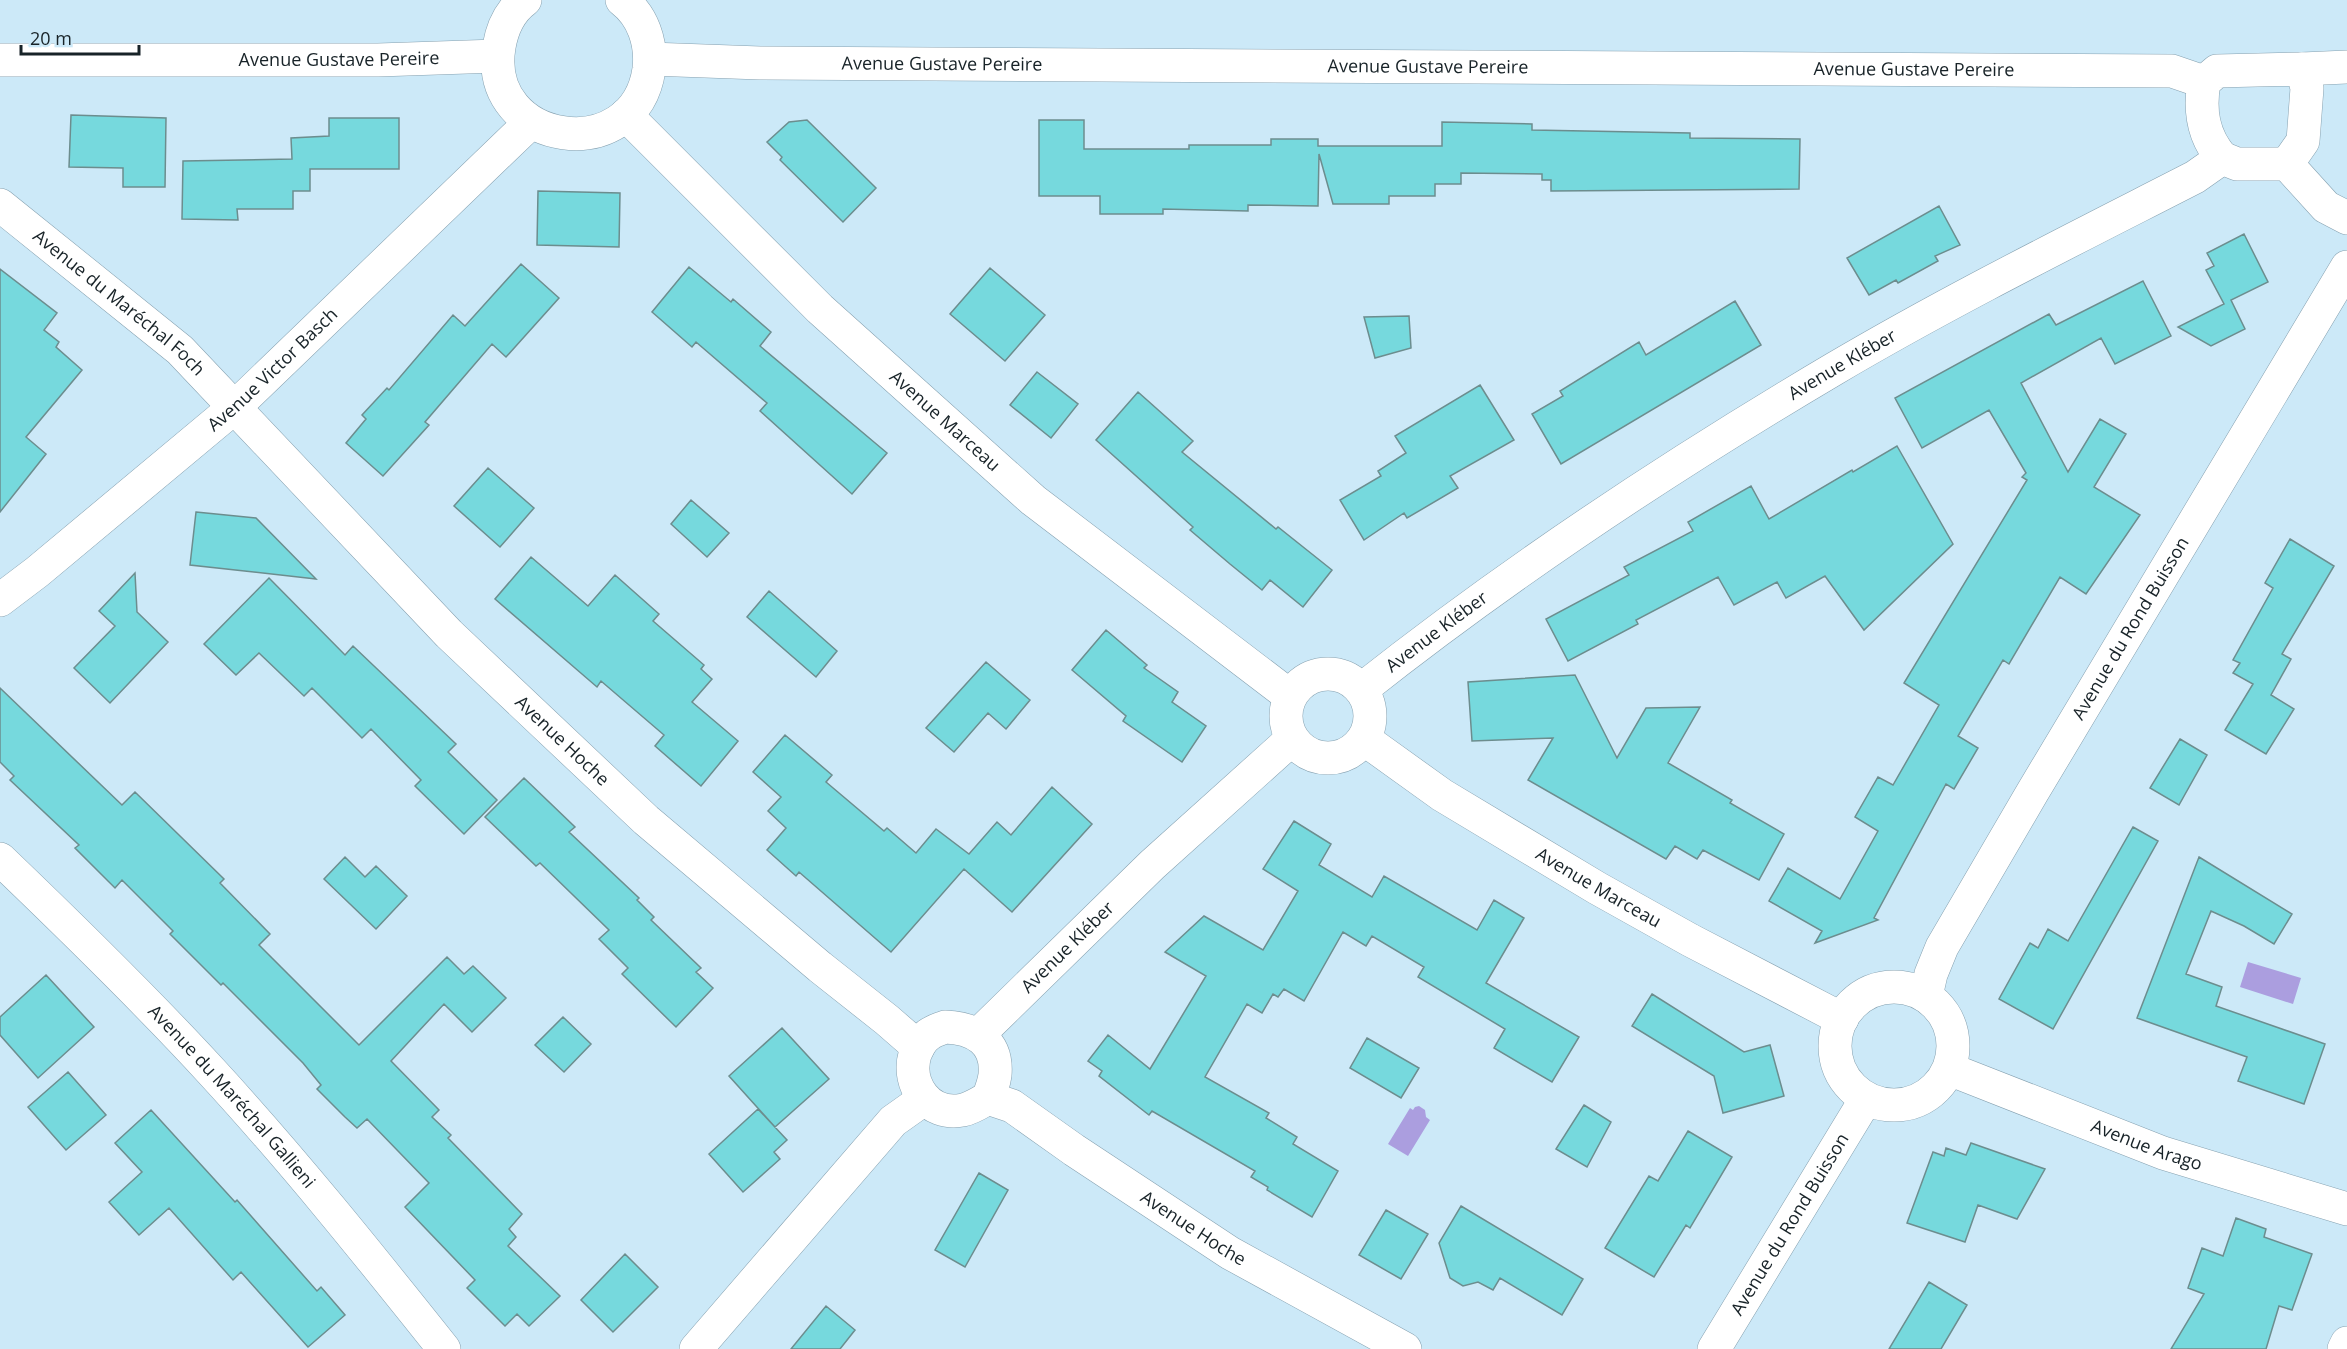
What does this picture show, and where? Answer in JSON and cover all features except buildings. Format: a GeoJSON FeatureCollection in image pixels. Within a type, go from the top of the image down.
{"type":"FeatureCollection","features":[{"type":"Feature","properties":{"kind":"street"},"geometry":{"type":"LineString","coordinates":[[525,0],[508,19],[500,37],[497,56],[499,75],[506,94],[517,110],[531,123],[554,133],[579,135],[604,129],[626,115],[639,99],[647,80],[650,59],[648,39],[640,20],[622,0]]}},
{"type":"Feature","properties":{"kind":"street","name":"Avenue Gustave Pereire"},"geometry":{"type":"LineString","coordinates":[[0,60],[378,60],[497,56]]}},
{"type":"Feature","properties":{"kind":"street","name":"Avenue Gustave Pereire"},"geometry":{"type":"LineString","coordinates":[[650,59],[772,63],[2172,70],[2204,82]]}},
{"type":"Feature","properties":{"kind":"street"},"geometry":{"type":"LineString","coordinates":[[2347,67],[2217,71],[2204,82],[2200,104],[2211,146],[2222,158],[2237,164],[2287,164],[2326,207],[2347,218]]}},
{"type":"Feature","properties":{"kind":"street"},"geometry":{"type":"LineString","coordinates":[[2287,164],[2303,141],[2307,88],[2302,69]]}},
{"type":"Feature","properties":{"kind":"street","name":"Avenue Marceau"},"geometry":{"type":"LineString","coordinates":[[626,115],[820,309],[1033,500],[1290,696]]}},
{"type":"Feature","properties":{"kind":"street","name":"Avenue Victor Basch"},"geometry":{"type":"LineString","coordinates":[[0,600],[37,572],[236,406],[531,123]]}},
{"type":"Feature","properties":{"kind":"street","name":"Avenue Kléber"},"geometry":{"type":"LineString","coordinates":[[1362,689],[1460,613],[1668,470],[1836,368],[2005,276],[2195,177],[2222,158]]}},
{"type":"Feature","properties":{"kind":"street","name":"Avenue du Maréchal Foch"},"geometry":{"type":"LineString","coordinates":[[0,205],[180,350],[236,406]]}},
{"type":"Feature","properties":{"kind":"street","name":"Avenue du Rond Buisson"},"geometry":{"type":"LineString","coordinates":[[1926,996],[1931,974],[1942,947],[2347,267]]}},
{"type":"Feature","properties":{"kind":"street","name":"Avenue Hoche"},"geometry":{"type":"LineString","coordinates":[[236,406],[449,634],[637,812],[918,1047]]}},
{"type":"Feature","properties":{"kind":"street"},"geometry":{"type":"LineString","coordinates":[[1333,674],[1349,678],[1362,689],[1369,705],[1371,723],[1364,739],[1352,751],[1337,758],[1319,758],[1304,751],[1292,739],[1285,718],[1286,706],[1290,696],[1301,683],[1316,675],[1333,674]]}},
{"type":"Feature","properties":{"kind":"street","name":"Avenue Kléber"},"geometry":{"type":"LineString","coordinates":[[979,1034],[1152,865],[1292,739]]}},
{"type":"Feature","properties":{"kind":"street","name":"Avenue Marceau"},"geometry":{"type":"LineString","coordinates":[[1364,739],[1442,795],[1597,888],[1690,940],[1842,1019]]}},
{"type":"Feature","properties":{"kind":"street","name":"Avenue du Maréchal Gallieni"},"geometry":{"type":"LineString","coordinates":[[0,859],[94,950],[212,1072],[331,1208],[444,1349]]}},
{"type":"Feature","properties":{"kind":"street"},"geometry":{"type":"LineString","coordinates":[[1889,987],[1908,989],[1926,996],[1941,1010],[1951,1029],[1953,1049],[1949,1069],[1938,1086],[1923,1098],[1905,1105],[1884,1105],[1866,1099],[1851,1088],[1841,1072],[1835,1055],[1836,1036],[1842,1019],[1853,1003],[1869,992],[1889,987]]}},
{"type":"Feature","properties":{"kind":"street"},"geometry":{"type":"LineString","coordinates":[[945,1027],[963,1027],[979,1034],[994,1055],[995,1076],[988,1098],[963,1110],[945,1110],[924,1099],[914,1082],[912,1066],[918,1047],[927,1035],[945,1027]]}},
{"type":"Feature","properties":{"kind":"street","name":"Avenue Arago"},"geometry":{"type":"LineString","coordinates":[[1949,1069],[2163,1153],[2347,1209]]}},
{"type":"Feature","properties":{"kind":"street","name":"Avenue Hoche"},"geometry":{"type":"LineString","coordinates":[[988,1098],[1012,1106],[1074,1150],[1230,1253],[1405,1349]]}},
{"type":"Feature","properties":{"kind":"street"},"geometry":{"type":"LineString","coordinates":[[696,1349],[892,1121],[924,1099]]}},
{"type":"Feature","properties":{"kind":"street","name":"Avenue du Rond Buisson"},"geometry":{"type":"LineString","coordinates":[[1714,1349],[1866,1099]]}},
{"type":"Feature","properties":{"kind":"street"},"geometry":{"type":"LineString","coordinates":[[2344,1349],[2347,1343]]}},
{"type":"Feature","properties":{"kind":"shaded area"},"geometry":{"type":"Polygon","coordinates":[[[2248,962],[2301,978],[2293,1004],[2240,987],[2248,962]]]}},
{"type":"Feature","properties":{"kind":"shaded area"},"geometry":{"type":"Polygon","coordinates":[[[1419,1106],[1425,1110],[1426,1117],[1430,1120],[1408,1156],[1388,1144],[1410,1108],[1413,1110],[1419,1106]]]}}]}
